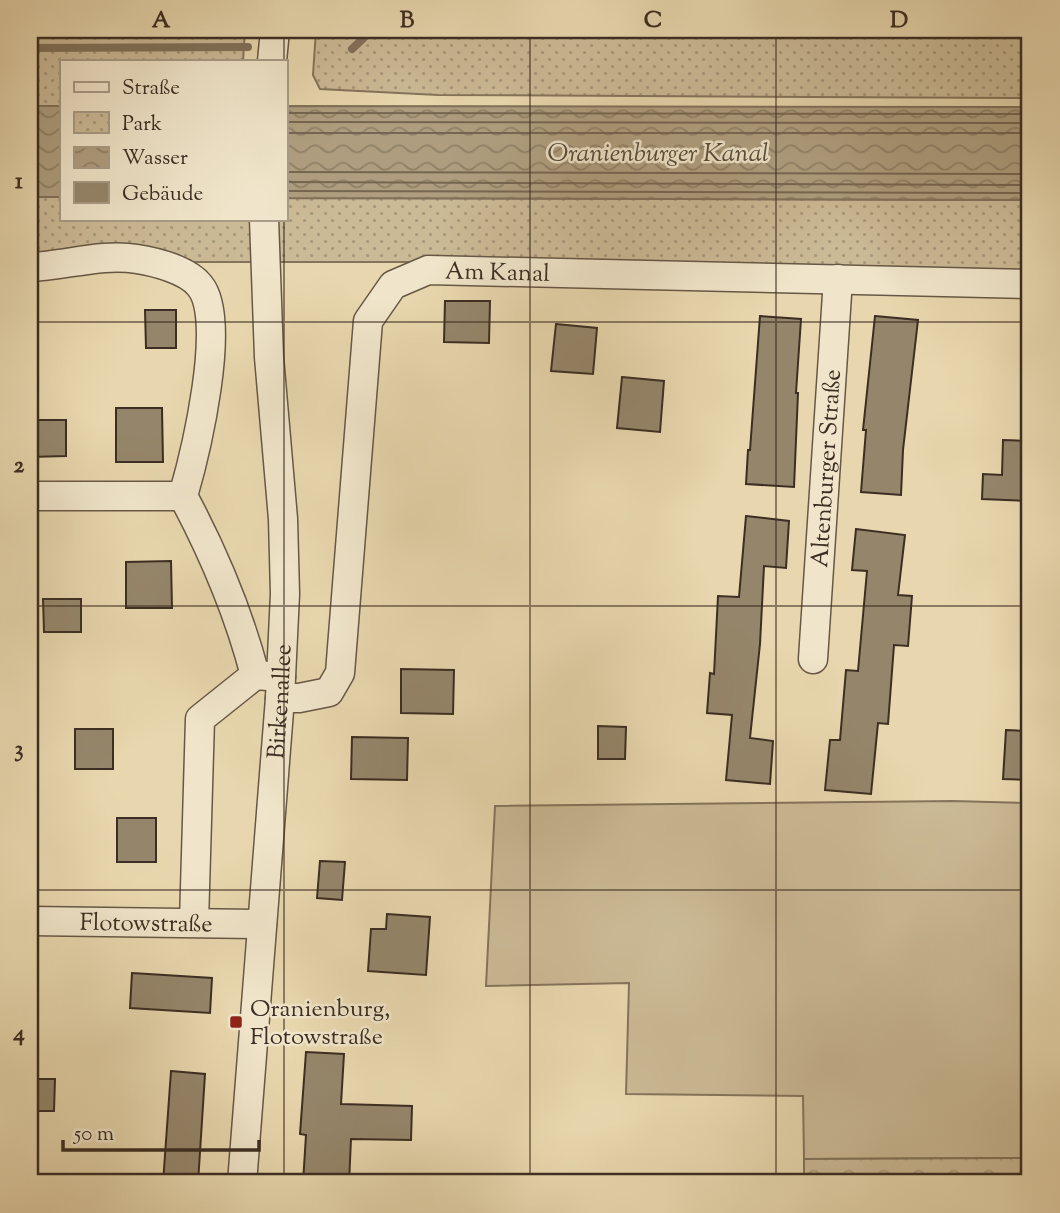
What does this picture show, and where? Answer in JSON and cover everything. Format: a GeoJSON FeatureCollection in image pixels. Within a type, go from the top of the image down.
{"type":"FeatureCollection","features":[{"type":"Feature","properties":{"kind":"street"},"geometry":{"type":"LineString","coordinates":[[272,60],[275,30]]}},
{"type":"Feature","properties":{"kind":"street","name":"Birkenallee"},"geometry":{"type":"LineString","coordinates":[[242,1183],[262,924],[272,683],[285,594],[283,519],[269,358],[264,220]]}},
{"type":"Feature","properties":{"kind":"street"},"geometry":{"type":"LineString","coordinates":[[30,267],[135,258],[176,269],[200,286],[211,310],[211,345],[197,447],[183,496],[205,538],[249,653],[272,683],[200,719],[194,922]]}},
{"type":"Feature","properties":{"kind":"street","name":"Am Kanal"},"geometry":{"type":"LineString","coordinates":[[272,683],[299,698],[329,692],[340,673],[368,321],[393,285],[428,270],[1030,284]]}},
{"type":"Feature","properties":{"kind":"street","name":"Altenburger Straße"},"geometry":{"type":"LineString","coordinates":[[813,659],[838,279]]}},
{"type":"Feature","properties":{"kind":"street"},"geometry":{"type":"LineString","coordinates":[[30,496],[183,496]]}},
{"type":"Feature","properties":{"kind":"street","name":"Flotowstraße"},"geometry":{"type":"LineString","coordinates":[[30,921],[262,924]]}},
{"type":"Feature","properties":{"kind":"green space"},"geometry":{"type":"Polygon","coordinates":[[[30,30],[245,30],[243,60],[60,60],[60,106],[30,106],[30,30]]]}},
{"type":"Feature","properties":{"kind":"green space"},"geometry":{"type":"Polygon","coordinates":[[[316,30],[1030,30],[1030,98],[438,95],[320,89],[313,75],[316,30]]]}},
{"type":"Feature","properties":{"kind":"green space"},"geometry":{"type":"Polygon","coordinates":[[[30,197],[60,197],[60,220],[287,220],[287,198],[1030,200],[1030,271],[685,262],[30,262],[30,197]]]}},
{"type":"Feature","properties":{"kind":"green space"},"geometry":{"type":"Polygon","coordinates":[[[953,801],[1030,803],[1030,1158],[804,1159],[803,1096],[626,1094],[629,983],[486,986],[495,806],[953,801]]]}},
{"type":"Feature","properties":{"kind":"green space"},"geometry":{"type":"Polygon","coordinates":[[[1030,1158],[1030,1183],[804,1183],[804,1159],[1030,1158]]]}},
{"type":"Feature","properties":{"kind":"water"},"geometry":{"type":"Polygon","coordinates":[[[30,106],[60,106],[60,197],[30,197],[30,106]]]}},
{"type":"Feature","properties":{"kind":"water","name":"Oranienburger Kanal"},"geometry":{"type":"Polygon","coordinates":[[[287,106],[1030,107],[1030,200],[287,198],[287,106]]]}},
{"type":"Feature","properties":{"kind":"building"},"geometry":{"type":"Polygon","coordinates":[[[445,301],[490,301],[489,343],[444,342],[445,301]]]}},
{"type":"Feature","properties":{"kind":"building"},"geometry":{"type":"Polygon","coordinates":[[[145,310],[176,310],[176,348],[146,348],[145,310]]]}},
{"type":"Feature","properties":{"kind":"building"},"geometry":{"type":"Polygon","coordinates":[[[760,316],[801,319],[794,487],[746,484],[760,316]]]}},
{"type":"Feature","properties":{"kind":"building"},"geometry":{"type":"Polygon","coordinates":[[[875,316],[918,320],[903,450],[901,495],[861,492],[866,430],[863,430],[875,316]]]}},
{"type":"Feature","properties":{"kind":"building"},"geometry":{"type":"Polygon","coordinates":[[[556,324],[597,328],[593,374],[551,371],[556,324]]]}},
{"type":"Feature","properties":{"kind":"building"},"geometry":{"type":"Polygon","coordinates":[[[622,377],[664,381],[660,432],[617,428],[622,377]]]}},
{"type":"Feature","properties":{"kind":"building"},"geometry":{"type":"Polygon","coordinates":[[[116,408],[162,408],[163,462],[116,462],[116,408]]]}},
{"type":"Feature","properties":{"kind":"building"},"geometry":{"type":"Polygon","coordinates":[[[30,420],[66,420],[66,456],[30,457],[30,420]]]}},
{"type":"Feature","properties":{"kind":"building"},"geometry":{"type":"Polygon","coordinates":[[[1003,440],[1030,441],[1030,501],[982,499],[983,474],[1002,475],[1003,440]]]}},
{"type":"Feature","properties":{"kind":"building"},"geometry":{"type":"Polygon","coordinates":[[[746,516],[789,521],[786,568],[764,566],[760,644],[750,738],[773,741],[770,784],[726,780],[732,715],[707,713],[710,673],[714,674],[718,596],[739,597],[746,516]]]}},
{"type":"Feature","properties":{"kind":"building"},"geometry":{"type":"Polygon","coordinates":[[[856,529],[905,535],[898,595],[912,596],[908,646],[894,645],[888,724],[878,723],[871,794],[825,790],[830,740],[840,740],[846,670],[858,671],[867,571],[852,570],[856,529]]]}},
{"type":"Feature","properties":{"kind":"building"},"geometry":{"type":"Polygon","coordinates":[[[171,561],[172,608],[126,608],[126,562],[171,561]]]}},
{"type":"Feature","properties":{"kind":"building"},"geometry":{"type":"Polygon","coordinates":[[[43,599],[81,599],[81,632],[44,632],[43,599]]]}},
{"type":"Feature","properties":{"kind":"building"},"geometry":{"type":"Polygon","coordinates":[[[401,669],[454,670],[453,714],[401,713],[401,669]]]}},
{"type":"Feature","properties":{"kind":"building"},"geometry":{"type":"Polygon","coordinates":[[[598,726],[626,727],[625,759],[598,759],[598,726]]]}},
{"type":"Feature","properties":{"kind":"building"},"geometry":{"type":"Polygon","coordinates":[[[75,729],[113,729],[113,769],[75,769],[75,729]]]}},
{"type":"Feature","properties":{"kind":"building"},"geometry":{"type":"Polygon","coordinates":[[[1006,730],[1030,731],[1030,780],[1003,779],[1006,730]]]}},
{"type":"Feature","properties":{"kind":"building"},"geometry":{"type":"Polygon","coordinates":[[[352,737],[408,738],[407,780],[351,779],[352,737]]]}},
{"type":"Feature","properties":{"kind":"building"},"geometry":{"type":"Polygon","coordinates":[[[117,818],[156,818],[156,862],[117,862],[117,818]]]}},
{"type":"Feature","properties":{"kind":"building"},"geometry":{"type":"Polygon","coordinates":[[[320,861],[345,862],[342,900],[317,898],[320,861]]]}},
{"type":"Feature","properties":{"kind":"building"},"geometry":{"type":"Polygon","coordinates":[[[387,914],[430,917],[426,975],[368,971],[371,929],[386,929],[387,914]]]}},
{"type":"Feature","properties":{"kind":"building"},"geometry":{"type":"Polygon","coordinates":[[[132,973],[212,978],[210,1013],[130,1008],[132,973]]]}},
{"type":"Feature","properties":{"kind":"building"},"geometry":{"type":"Polygon","coordinates":[[[306,1052],[344,1054],[341,1104],[412,1106],[411,1140],[351,1139],[349,1183],[303,1183],[306,1135],[300,1134],[306,1052]]]}},
{"type":"Feature","properties":{"kind":"building"},"geometry":{"type":"Polygon","coordinates":[[[171,1071],[205,1074],[198,1183],[163,1183],[171,1071]]]}},
{"type":"Feature","properties":{"kind":"building"},"geometry":{"type":"Polygon","coordinates":[[[30,1079],[55,1079],[54,1111],[30,1111],[30,1079]]]}},
{"type":"Feature","properties":{"kind":"waterway"},"geometry":{"type":"LineString","coordinates":[[352,49],[372,30]]}},
{"type":"Feature","properties":{"kind":"waterway"},"geometry":{"type":"LineString","coordinates":[[30,48],[248,47]]}},
{"type":"Feature","properties":{"kind":"place","name":"Oranienburg, Flotowstraße"},"geometry":{"type":"Point","coordinates":[236,1022]}}]}
